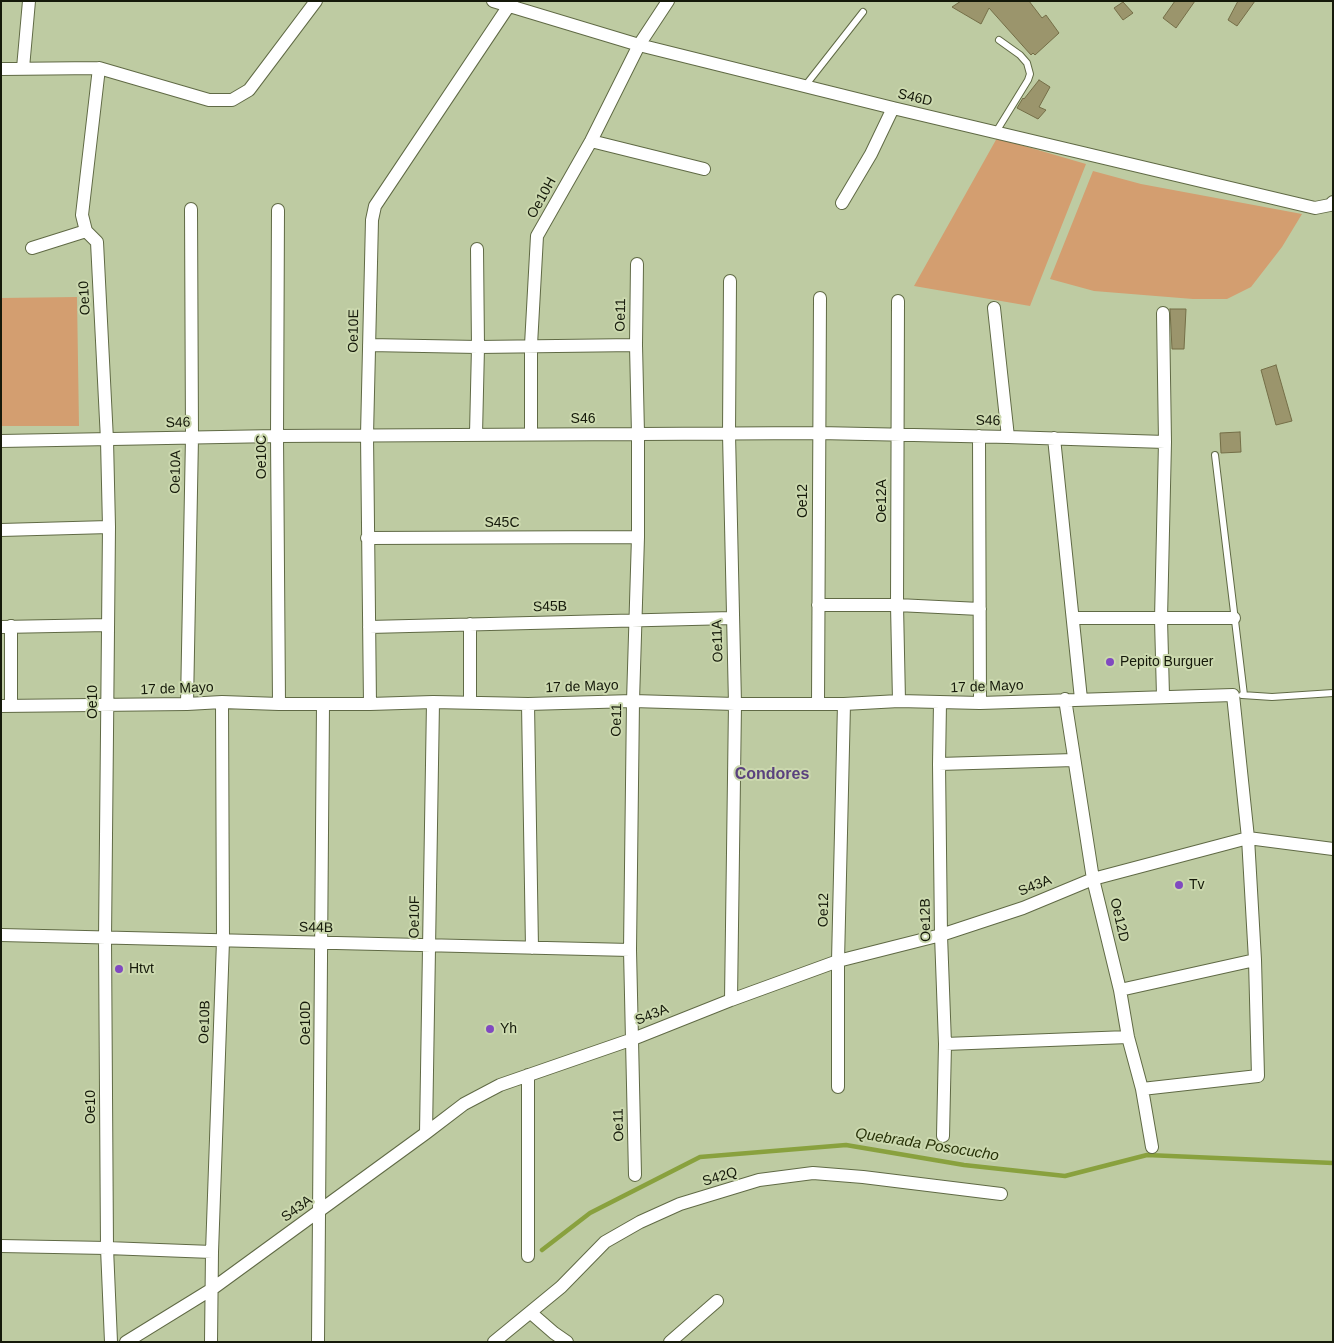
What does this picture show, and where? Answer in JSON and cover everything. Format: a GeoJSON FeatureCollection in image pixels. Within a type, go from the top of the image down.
{"type":"FeatureCollection","features":[{"type":"Feature","properties":{"kind":"street"},"geometry":{"type":"LineString","coordinates":[[23,68],[29,1]]}},
{"type":"Feature","properties":{"kind":"street"},"geometry":{"type":"LineString","coordinates":[[1,69],[99,68],[209,100],[232,100],[249,90],[316,1]]}},
{"type":"Feature","properties":{"kind":"street","name":"S46D"},"geometry":{"type":"LineString","coordinates":[[493,1],[510,4],[639,45],[893,108],[1315,208],[1330,205],[1333,202]]}},
{"type":"Feature","properties":{"kind":"street","name":"Oe10H"},"geometry":{"type":"LineString","coordinates":[[531,434],[531,345],[537,236],[591,141],[639,45],[668,1]]}},
{"type":"Feature","properties":{"kind":"street","name":"Oe10E"},"geometry":{"type":"LineString","coordinates":[[370,704],[367,435],[372,220],[375,206],[510,4]]}},
{"type":"Feature","properties":{"kind":"street","name":"Oe10"},"geometry":{"type":"LineString","coordinates":[[99,68],[82,215],[86,231],[98,242],[107,440],[109,528],[106,939],[107,1248],[111,1342]]}},
{"type":"Feature","properties":{"kind":"street"},"geometry":{"type":"LineString","coordinates":[[842,203],[871,154],[893,108]]}},
{"type":"Feature","properties":{"kind":"street"},"geometry":{"type":"LineString","coordinates":[[591,141],[704,169]]}},
{"type":"Feature","properties":{"kind":"street","name":"Oe10A"},"geometry":{"type":"LineString","coordinates":[[187,704],[192,437],[191,209]]}},
{"type":"Feature","properties":{"kind":"street","name":"Oe10C"},"geometry":{"type":"LineString","coordinates":[[278,210],[277,436],[280,704]]}},
{"type":"Feature","properties":{"kind":"street"},"geometry":{"type":"LineString","coordinates":[[32,248],[86,231]]}},
{"type":"Feature","properties":{"kind":"street"},"geometry":{"type":"LineString","coordinates":[[476,434],[478,347],[477,249]]}},
{"type":"Feature","properties":{"kind":"street","name":"Oe11"},"geometry":{"type":"LineString","coordinates":[[635,1176],[630,950],[633,701],[638,538],[637,264]]}},
{"type":"Feature","properties":{"kind":"street","name":"Oe11A"},"geometry":{"type":"LineString","coordinates":[[730,281],[729,434],[735,704],[731,1000]]}},
{"type":"Feature","properties":{"kind":"street","name":"Oe12"},"geometry":{"type":"LineString","coordinates":[[818,703],[820,298]]}},
{"type":"Feature","properties":{"kind":"street","name":"Oe12A"},"geometry":{"type":"LineString","coordinates":[[898,301],[897,605],[899,701]]}},
{"type":"Feature","properties":{"kind":"street"},"geometry":{"type":"LineString","coordinates":[[994,308],[1008,436]]}},
{"type":"Feature","properties":{"kind":"street"},"geometry":{"type":"LineString","coordinates":[[1163,313],[1164,442],[1160,619],[1163,696]]}},
{"type":"Feature","properties":{"kind":"street"},"geometry":{"type":"LineString","coordinates":[[369,345],[478,347],[636,345]]}},
{"type":"Feature","properties":{"kind":"street","name":"S46"},"geometry":{"type":"LineString","coordinates":[[1,441],[367,435],[819,433],[1008,436],[1164,442]]}},
{"type":"Feature","properties":{"kind":"street"},"geometry":{"type":"LineString","coordinates":[[979,436],[980,703]]}},
{"type":"Feature","properties":{"kind":"street"},"geometry":{"type":"LineString","coordinates":[[1054,438],[1081,699]]}},
{"type":"Feature","properties":{"kind":"street"},"geometry":{"type":"LineString","coordinates":[[1,530],[109,528]]}},
{"type":"Feature","properties":{"kind":"street","name":"S45C"},"geometry":{"type":"LineString","coordinates":[[367,538],[638,538]]}},
{"type":"Feature","properties":{"kind":"street"},"geometry":{"type":"LineString","coordinates":[[818,605],[897,605],[980,609]]}},
{"type":"Feature","properties":{"kind":"street","name":"S45B"},"geometry":{"type":"LineString","coordinates":[[369,627],[732,618]]}},
{"type":"Feature","properties":{"kind":"street"},"geometry":{"type":"LineString","coordinates":[[1073,618],[1234,618]]}},
{"type":"Feature","properties":{"kind":"street"},"geometry":{"type":"LineString","coordinates":[[6,706],[6,626],[108,624]]}},
{"type":"Feature","properties":{"kind":"street"},"geometry":{"type":"LineString","coordinates":[[470,624],[470,702]]}},
{"type":"Feature","properties":{"kind":"street"},"geometry":{"type":"LineString","coordinates":[[1142,1089],[1258,1076],[1255,960],[1238,695]]}},
{"type":"Feature","properties":{"kind":"street","name":"17 de Mayo"},"geometry":{"type":"LineString","coordinates":[[6,706],[222,702],[280,704],[470,702],[528,704],[633,701],[735,704],[844,704],[899,701],[980,703],[1238,695]]}},
{"type":"Feature","properties":{"kind":"street","name":"Oe12D"},"geometry":{"type":"LineString","coordinates":[[1065,699],[1093,879],[1120,990],[1128,1037],[1142,1089],[1152,1147]]}},
{"type":"Feature","properties":{"kind":"street","name":"Oe10B"},"geometry":{"type":"LineString","coordinates":[[211,1342],[212,1252],[223,941],[222,702]]}},
{"type":"Feature","properties":{"kind":"street","name":"Oe10F"},"geometry":{"type":"LineString","coordinates":[[426,1134],[433,702]]}},
{"type":"Feature","properties":{"kind":"street","name":"Oe12B"},"geometry":{"type":"LineString","coordinates":[[940,703],[941,935],[945,1044],[943,1136]]}},
{"type":"Feature","properties":{"kind":"street","name":"Oe10D"},"geometry":{"type":"LineString","coordinates":[[318,1342],[323,704]]}},
{"type":"Feature","properties":{"kind":"street"},"geometry":{"type":"LineString","coordinates":[[528,704],[532,948]]}},
{"type":"Feature","properties":{"kind":"street","name":"Oe12"},"geometry":{"type":"LineString","coordinates":[[838,1087],[838,961],[844,704]]}},
{"type":"Feature","properties":{"kind":"street"},"geometry":{"type":"LineString","coordinates":[[939,764],[1074,760]]}},
{"type":"Feature","properties":{"kind":"street"},"geometry":{"type":"LineString","coordinates":[[1248,838],[1333,849]]}},
{"type":"Feature","properties":{"kind":"street","name":"S43A"},"geometry":{"type":"LineString","coordinates":[[126,1342],[212,1289],[426,1134],[464,1104],[500,1085],[633,1039],[731,1000],[838,961],[941,935],[1023,908],[1093,879],[1248,838]]}},
{"type":"Feature","properties":{"kind":"street","name":"S44B"},"geometry":{"type":"LineString","coordinates":[[1,935],[630,950]]}},
{"type":"Feature","properties":{"kind":"street"},"geometry":{"type":"LineString","coordinates":[[1120,990],[1255,960]]}},
{"type":"Feature","properties":{"kind":"street"},"geometry":{"type":"LineString","coordinates":[[945,1044],[1128,1037]]}},
{"type":"Feature","properties":{"kind":"street"},"geometry":{"type":"LineString","coordinates":[[528,1075],[528,1256]]}},
{"type":"Feature","properties":{"kind":"street","name":"S42Q"},"geometry":{"type":"LineString","coordinates":[[494,1342],[561,1287],[606,1242],[640,1222],[680,1204],[759,1180],[813,1173],[864,1177],[1001,1194]]}},
{"type":"Feature","properties":{"kind":"street"},"geometry":{"type":"LineString","coordinates":[[1,1246],[212,1252]]}},
{"type":"Feature","properties":{"kind":"street"},"geometry":{"type":"LineString","coordinates":[[670,1342],[716,1301]]}},
{"type":"Feature","properties":{"kind":"street"},"geometry":{"type":"LineString","coordinates":[[531,1313],[567,1342]]}},
{"type":"Feature","properties":{"kind":"lane"},"geometry":{"type":"LineString","coordinates":[[805,86],[863,12]]}},
{"type":"Feature","properties":{"kind":"lane"},"geometry":{"type":"LineString","coordinates":[[996,132],[1030,74],[1027,63],[1020,55],[998,40]]}},
{"type":"Feature","properties":{"kind":"lane"},"geometry":{"type":"LineString","coordinates":[[1214,455],[1234,618],[1238,695],[1272,697],[1333,693]]}},
{"type":"Feature","properties":{"kind":"shaded area"},"geometry":{"type":"Polygon","coordinates":[[[997,138],[1086,164],[1030,306],[914,286],[997,138]]]}},
{"type":"Feature","properties":{"kind":"shaded area"},"geometry":{"type":"Polygon","coordinates":[[[1093,171],[1141,184],[1302,214],[1282,247],[1251,287],[1227,299],[1193,299],[1094,291],[1050,279],[1093,171]]]}},
{"type":"Feature","properties":{"kind":"shaded area"},"geometry":{"type":"Polygon","coordinates":[[[77,297],[79,426],[1,426],[1,298],[77,297]]]}},
{"type":"Feature","properties":{"kind":"building"},"geometry":{"type":"Polygon","coordinates":[[[961,1],[1029,1],[1042,18],[1046,15],[1059,33],[1035,55],[1033,53],[1031,55],[989,8],[981,24],[952,7],[961,1]]]}},
{"type":"Feature","properties":{"kind":"building"},"geometry":{"type":"Polygon","coordinates":[[[1175,1],[1195,1],[1176,28],[1163,18],[1175,1]]]}},
{"type":"Feature","properties":{"kind":"building"},"geometry":{"type":"Polygon","coordinates":[[[1238,1],[1255,1],[1237,26],[1228,20],[1238,1]]]}},
{"type":"Feature","properties":{"kind":"building"},"geometry":{"type":"Polygon","coordinates":[[[1123,2],[1133,13],[1123,20],[1114,8],[1123,2]]]}},
{"type":"Feature","properties":{"kind":"building"},"geometry":{"type":"Polygon","coordinates":[[[1039,80],[1050,87],[1039,107],[1046,110],[1038,119],[1017,108],[1039,80]]]}},
{"type":"Feature","properties":{"kind":"building"},"geometry":{"type":"Polygon","coordinates":[[[1170,309],[1186,309],[1184,349],[1172,349],[1170,309]]]}},
{"type":"Feature","properties":{"kind":"building"},"geometry":{"type":"Polygon","coordinates":[[[1276,365],[1292,421],[1276,425],[1261,370],[1276,365]]]}},
{"type":"Feature","properties":{"kind":"building"},"geometry":{"type":"Polygon","coordinates":[[[1240,432],[1241,452],[1221,453],[1220,433],[1240,432]]]}},
{"type":"Feature","properties":{"kind":"waterway","name":"Quebrada Posocucho"},"geometry":{"type":"LineString","coordinates":[[542,1250],[590,1213],[700,1157],[846,1145],[964,1165],[1065,1176],[1147,1155],[1333,1163]]}},
{"type":"Feature","properties":{"kind":"place","name":"Pepito Burguer"},"geometry":{"type":"Point","coordinates":[1110,662]}},
{"type":"Feature","properties":{"kind":"place","name":"Tv"},"geometry":{"type":"Point","coordinates":[1179,885]}},
{"type":"Feature","properties":{"kind":"place","name":"Htvt"},"geometry":{"type":"Point","coordinates":[119,969]}},
{"type":"Feature","properties":{"kind":"place","name":"Yh"},"geometry":{"type":"Point","coordinates":[490,1029]}},
{"type":"Feature","properties":{"kind":"district","name":"Condores"},"geometry":{"type":"Point","coordinates":[772,775]}}]}
